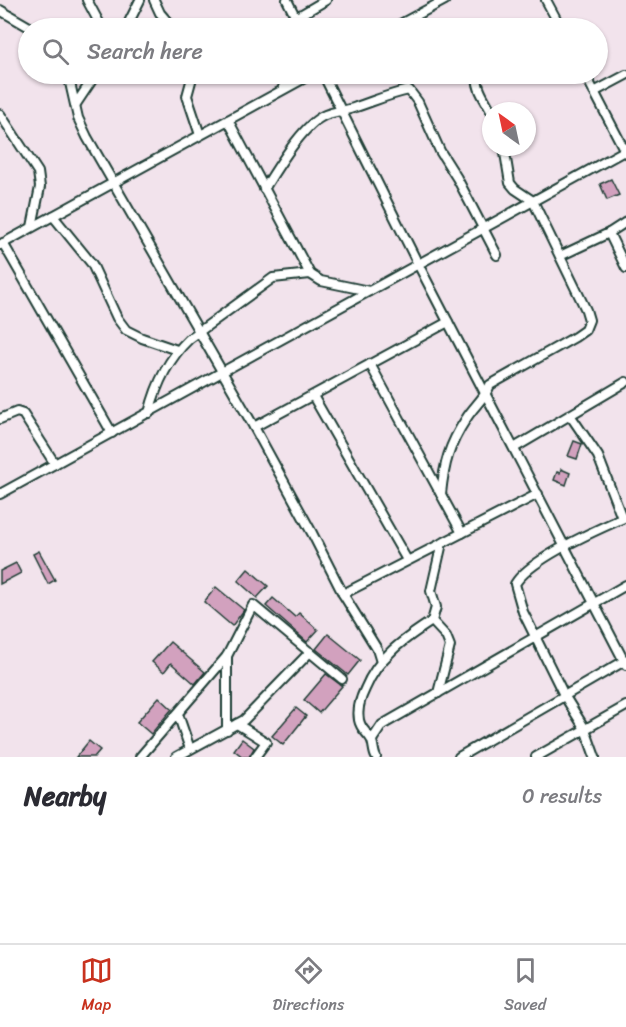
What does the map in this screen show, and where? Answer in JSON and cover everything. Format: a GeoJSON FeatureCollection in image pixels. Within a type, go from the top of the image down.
{"type":"FeatureCollection","features":[{"type":"Feature","properties":{"kind":"street"},"geometry":{"type":"LineString","coordinates":[[87,0],[97,18]]}},
{"type":"Feature","properties":{"kind":"street"},"geometry":{"type":"LineString","coordinates":[[131,18],[140,0]]}},
{"type":"Feature","properties":{"kind":"street"},"geometry":{"type":"LineString","coordinates":[[154,0],[164,18]]}},
{"type":"Feature","properties":{"kind":"street"},"geometry":{"type":"LineString","coordinates":[[287,0],[297,17],[326,0]]}},
{"type":"Feature","properties":{"kind":"street"},"geometry":{"type":"LineString","coordinates":[[408,18],[431,3],[445,0]]}},
{"type":"Feature","properties":{"kind":"street"},"geometry":{"type":"LineString","coordinates":[[546,0],[556,18]]}},
{"type":"Feature","properties":{"kind":"street"},"geometry":{"type":"LineString","coordinates":[[0,10],[18,20]]}},
{"type":"Feature","properties":{"kind":"street"},"geometry":{"type":"LineString","coordinates":[[594,92],[626,75]]}},
{"type":"Feature","properties":{"kind":"street"},"geometry":{"type":"LineString","coordinates":[[71,84],[82,129],[254,427],[312,532],[343,594],[377,649],[381,662]]}},
{"type":"Feature","properties":{"kind":"street"},"geometry":{"type":"LineString","coordinates":[[76,104],[89,84]]}},
{"type":"Feature","properties":{"kind":"street"},"geometry":{"type":"LineString","coordinates":[[190,84],[187,96],[200,135]]}},
{"type":"Feature","properties":{"kind":"street"},"geometry":{"type":"LineString","coordinates":[[283,89],[284,84]]}},
{"type":"Feature","properties":{"kind":"street"},"geometry":{"type":"LineString","coordinates":[[112,433],[2,244],[293,84]]}},
{"type":"Feature","properties":{"kind":"street"},"geometry":{"type":"LineString","coordinates":[[328,84],[418,264],[625,662],[459,757]]}},
{"type":"Feature","properties":{"kind":"street"},"geometry":{"type":"LineString","coordinates":[[478,84],[486,102]]}},
{"type":"Feature","properties":{"kind":"street"},"geometry":{"type":"LineString","coordinates":[[0,494],[626,151],[590,84]]}},
{"type":"Feature","properties":{"kind":"street"},"geometry":{"type":"LineString","coordinates":[[264,189],[284,157],[311,125],[324,116],[393,93],[409,90],[418,102],[440,151],[457,178],[497,255]]}},
{"type":"Feature","properties":{"kind":"street"},"geometry":{"type":"LineString","coordinates":[[0,114],[38,172],[39,202],[32,227]]}},
{"type":"Feature","properties":{"kind":"street"},"geometry":{"type":"LineString","coordinates":[[228,120],[310,274],[321,281],[369,291]]}},
{"type":"Feature","properties":{"kind":"street"},"geometry":{"type":"LineString","coordinates":[[441,494],[444,466],[452,443],[466,418],[486,395],[490,385],[575,337],[585,330],[589,320],[532,201],[514,189],[510,183],[506,156]]}},
{"type":"Feature","properties":{"kind":"street"},"geometry":{"type":"LineString","coordinates":[[53,216],[92,264],[117,318],[126,330],[177,350]]}},
{"type":"Feature","properties":{"kind":"street"},"geometry":{"type":"LineString","coordinates":[[560,256],[609,233],[626,222]]}},
{"type":"Feature","properties":{"kind":"street"},"geometry":{"type":"LineString","coordinates":[[609,233],[626,268]]}},
{"type":"Feature","properties":{"kind":"street"},"geometry":{"type":"LineString","coordinates":[[149,413],[154,392],[177,350],[199,331],[273,278],[310,274]]}},
{"type":"Feature","properties":{"kind":"street"},"geometry":{"type":"LineString","coordinates":[[254,427],[448,322]]}},
{"type":"Feature","properties":{"kind":"street"},"geometry":{"type":"LineString","coordinates":[[370,364],[462,533]]}},
{"type":"Feature","properties":{"kind":"street"},"geometry":{"type":"LineString","coordinates":[[514,448],[626,382]]}},
{"type":"Feature","properties":{"kind":"street"},"geometry":{"type":"LineString","coordinates":[[313,396],[407,560]]}},
{"type":"Feature","properties":{"kind":"street"},"geometry":{"type":"LineString","coordinates":[[0,419],[17,412],[23,414],[55,464]]}},
{"type":"Feature","properties":{"kind":"street"},"geometry":{"type":"LineString","coordinates":[[570,415],[598,456],[624,517],[566,547],[520,575],[515,584],[523,612],[564,695],[585,729],[595,757]]}},
{"type":"Feature","properties":{"kind":"street"},"geometry":{"type":"LineString","coordinates":[[343,594],[538,494]]}},
{"type":"Feature","properties":{"kind":"street"},"geometry":{"type":"LineString","coordinates":[[376,757],[372,740],[361,729],[358,710],[367,682],[381,662],[403,640],[432,621],[436,607],[431,591],[442,543]]}},
{"type":"Feature","properties":{"kind":"street"},"geometry":{"type":"LineString","coordinates":[[372,740],[382,725],[626,585]]}},
{"type":"Feature","properties":{"kind":"street"},"geometry":{"type":"LineString","coordinates":[[140,757],[227,656],[253,605],[342,679]]}},
{"type":"Feature","properties":{"kind":"street"},"geometry":{"type":"LineString","coordinates":[[432,621],[446,636],[450,646],[438,693]]}},
{"type":"Feature","properties":{"kind":"street"},"geometry":{"type":"LineString","coordinates":[[176,757],[244,720],[310,652]]}},
{"type":"Feature","properties":{"kind":"street"},"geometry":{"type":"LineString","coordinates":[[227,656],[227,730]]}},
{"type":"Feature","properties":{"kind":"street"},"geometry":{"type":"LineString","coordinates":[[536,757],[626,706]]}},
{"type":"Feature","properties":{"kind":"street"},"geometry":{"type":"LineString","coordinates":[[178,714],[190,749]]}},
{"type":"Feature","properties":{"kind":"street"},"geometry":{"type":"LineString","coordinates":[[237,724],[266,742],[255,757]]}},
{"type":"Feature","properties":{"kind":"building"},"geometry":{"type":"Polygon","coordinates":[[[611,179],[619,195],[607,200],[600,184],[611,179]]]}},
{"type":"Feature","properties":{"kind":"building"},"geometry":{"type":"Polygon","coordinates":[[[574,441],[582,444],[577,459],[568,456],[574,441]]]}},
{"type":"Feature","properties":{"kind":"building"},"geometry":{"type":"Polygon","coordinates":[[[561,469],[570,473],[566,485],[554,480],[561,469]]]}},
{"type":"Feature","properties":{"kind":"building"},"geometry":{"type":"Polygon","coordinates":[[[39,551],[55,580],[48,584],[33,554],[39,551]]]}},
{"type":"Feature","properties":{"kind":"building"},"geometry":{"type":"Polygon","coordinates":[[[16,563],[21,573],[0,584],[0,571],[16,563]]]}},
{"type":"Feature","properties":{"kind":"building"},"geometry":{"type":"Polygon","coordinates":[[[248,569],[268,586],[257,598],[238,581],[248,569]]]}},
{"type":"Feature","properties":{"kind":"building"},"geometry":{"type":"Polygon","coordinates":[[[216,587],[244,610],[232,626],[204,602],[216,587]]]}},
{"type":"Feature","properties":{"kind":"building"},"geometry":{"type":"Polygon","coordinates":[[[273,598],[295,617],[299,613],[318,630],[307,642],[266,606],[273,598]]]}},
{"type":"Feature","properties":{"kind":"building"},"geometry":{"type":"Polygon","coordinates":[[[328,634],[360,660],[348,675],[316,649],[328,634]]]}},
{"type":"Feature","properties":{"kind":"building"},"geometry":{"type":"Polygon","coordinates":[[[170,642],[205,672],[195,684],[171,663],[164,672],[152,662],[170,642]]]}},
{"type":"Feature","properties":{"kind":"building"},"geometry":{"type":"Polygon","coordinates":[[[326,674],[342,686],[319,713],[304,700],[326,674]]]}},
{"type":"Feature","properties":{"kind":"building"},"geometry":{"type":"Polygon","coordinates":[[[159,697],[172,709],[151,734],[137,722],[159,697]]]}},
{"type":"Feature","properties":{"kind":"building"},"geometry":{"type":"Polygon","coordinates":[[[296,708],[306,716],[283,745],[272,736],[296,708]]]}},
{"type":"Feature","properties":{"kind":"building"},"geometry":{"type":"Polygon","coordinates":[[[242,739],[254,748],[249,757],[243,757],[234,750],[242,739]]]}},
{"type":"Feature","properties":{"kind":"building"},"geometry":{"type":"Polygon","coordinates":[[[89,741],[100,750],[94,757],[76,757],[89,741]]]}}]}
